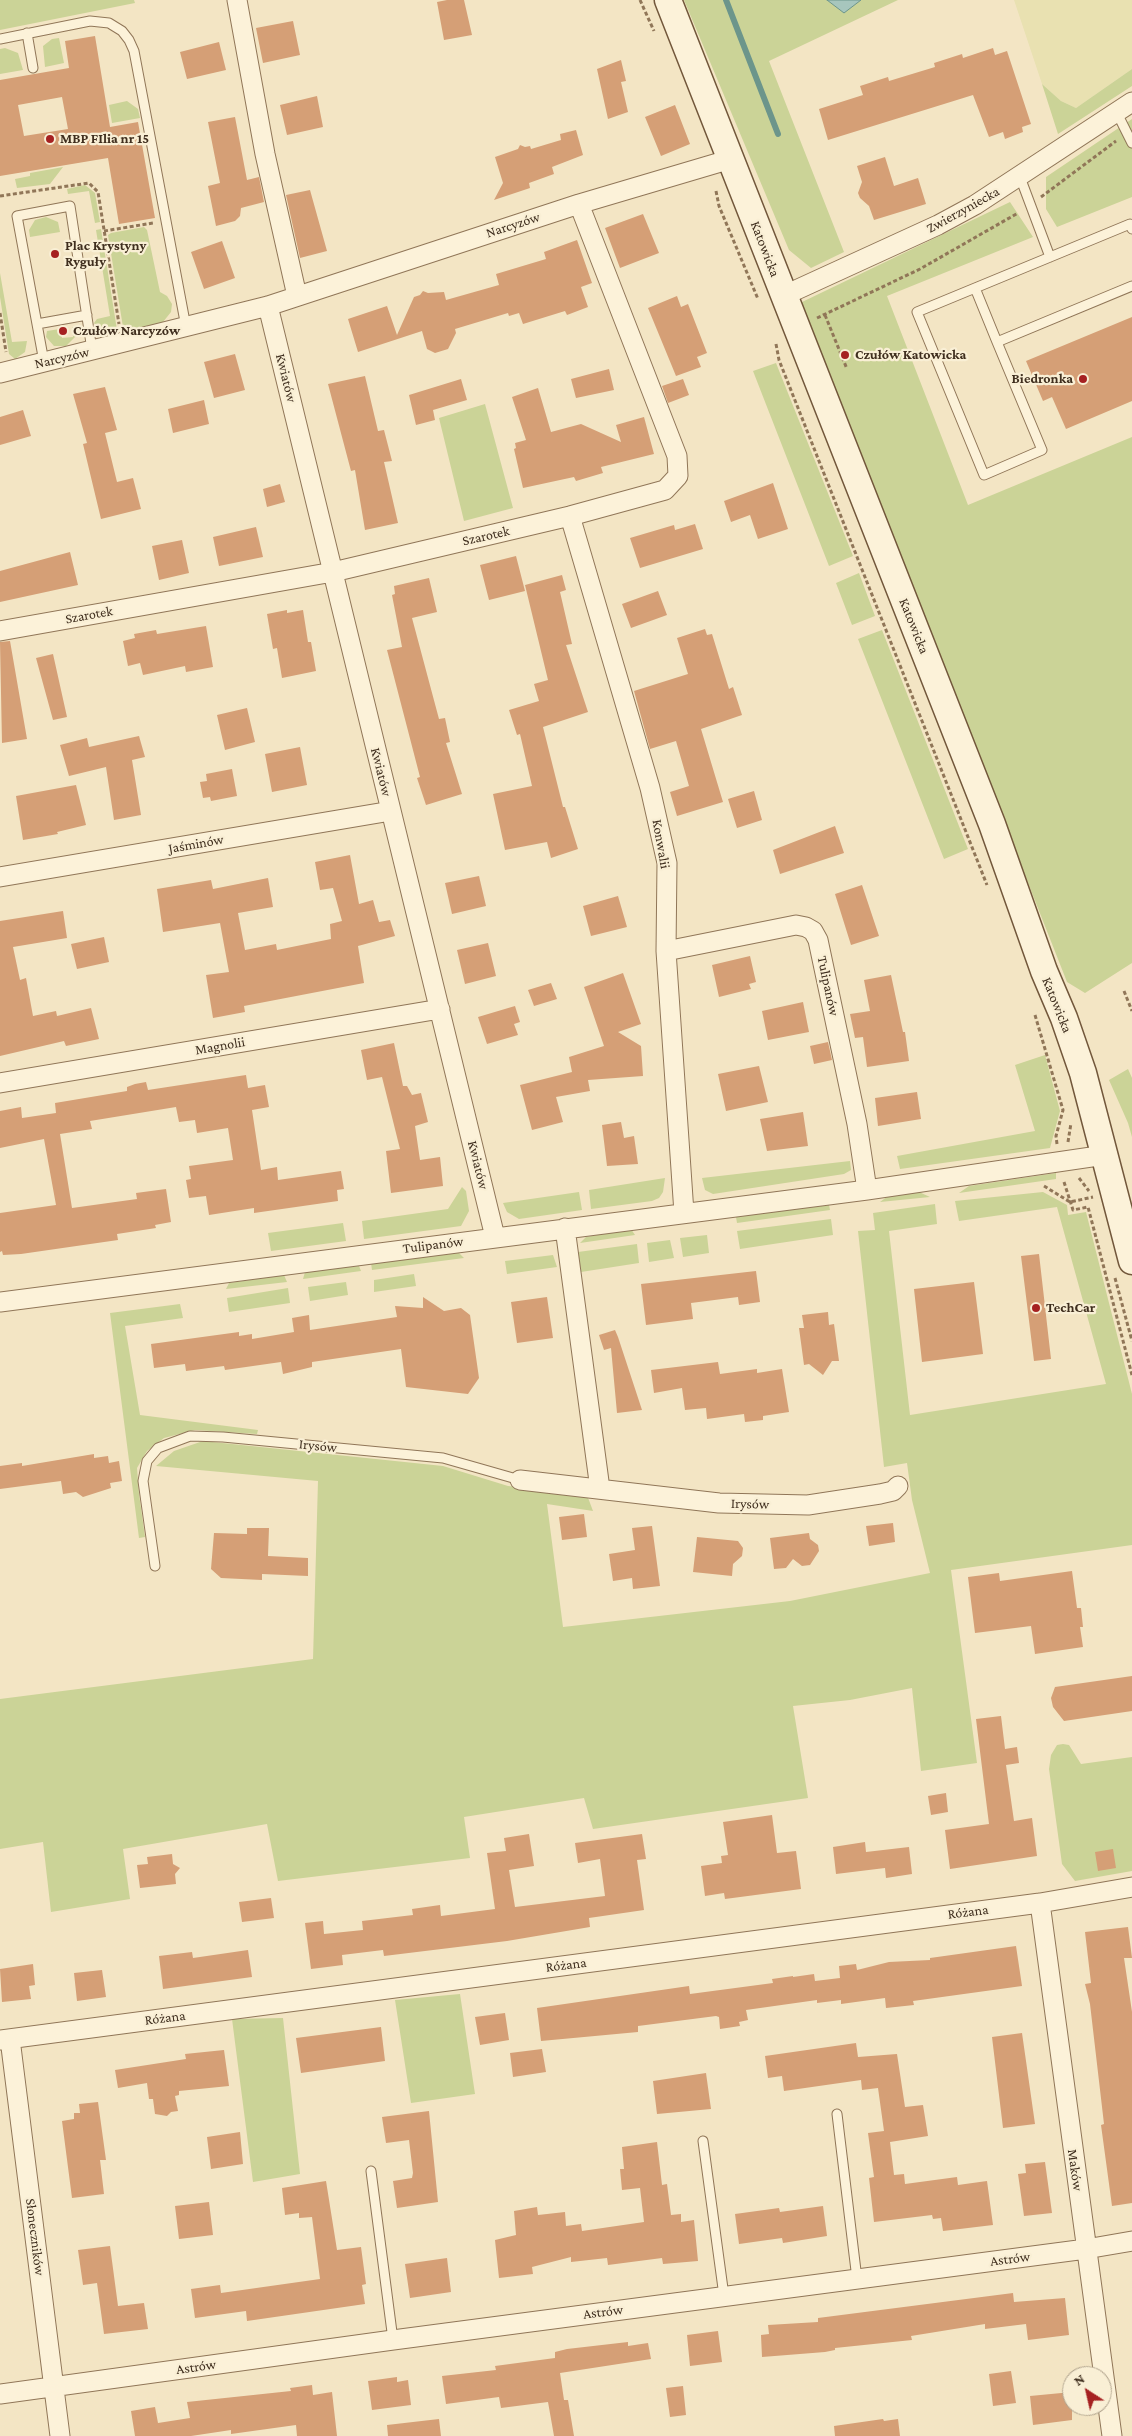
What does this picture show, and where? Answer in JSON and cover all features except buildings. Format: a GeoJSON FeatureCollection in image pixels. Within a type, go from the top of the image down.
{"type":"FeatureCollection","features":[{"type":"Feature","properties":{"kind":"main road","name":"Katowicka"},"geometry":{"type":"LineString","coordinates":[[668,0],[992,824],[1044,971],[1064,1018],[1083,1073],[1132,1261]]}},
{"type":"Feature","properties":{"kind":"street"},"geometry":{"type":"LineString","coordinates":[[237,0],[265,154],[297,296]]}},
{"type":"Feature","properties":{"kind":"street","name":"Zwierzyniecka"},"geometry":{"type":"LineString","coordinates":[[783,296],[938,225],[1020,177],[1124,107]]}},
{"type":"Feature","properties":{"kind":"street","name":"Narcyzów"},"geometry":{"type":"LineString","coordinates":[[5,371],[268,306],[579,204],[731,158]]}},
{"type":"Feature","properties":{"kind":"street","name":"Szarotek"},"geometry":{"type":"LineString","coordinates":[[0,631],[333,572],[570,516],[665,490],[678,476],[679,466],[676,456],[579,204]]}},
{"type":"Feature","properties":{"kind":"street","name":"Kwiatów"},"geometry":{"type":"LineString","coordinates":[[268,306],[495,1237]]}},
{"type":"Feature","properties":{"kind":"street","name":"Konwalii"},"geometry":{"type":"LineString","coordinates":[[570,516],[650,788],[664,853],[667,886],[666,951],[684,1213]]}},
{"type":"Feature","properties":{"kind":"street","name":"Jaśminów"},"geometry":{"type":"LineString","coordinates":[[0,877],[391,811]]}},
{"type":"Feature","properties":{"kind":"street","name":"Tulipanów"},"geometry":{"type":"LineString","coordinates":[[666,951],[796,925],[806,927],[813,932],[818,940],[855,1114],[867,1190]]}},
{"type":"Feature","properties":{"kind":"street","name":"Magnolii"},"geometry":{"type":"LineString","coordinates":[[0,1083],[440,1009]]}},
{"type":"Feature","properties":{"kind":"street","name":"Tulipanów"},"geometry":{"type":"LineString","coordinates":[[0,1302],[867,1190],[1105,1155]]}},
{"type":"Feature","properties":{"kind":"street"},"geometry":{"type":"LineString","coordinates":[[565,1228],[600,1489]]}},
{"type":"Feature","properties":{"kind":"street","name":"Irysów"},"geometry":{"type":"LineString","coordinates":[[520,1480],[719,1503],[808,1506],[880,1494],[893,1491],[898,1486]]}},
{"type":"Feature","properties":{"kind":"street","name":"Różana"},"geometry":{"type":"LineString","coordinates":[[5,2039],[1040,1903],[1132,1887]]}},
{"type":"Feature","properties":{"kind":"street","name":"Maków"},"geometry":{"type":"LineString","coordinates":[[1040,1903],[1112,2436]]}},
{"type":"Feature","properties":{"kind":"street","name":"Słoneczników"},"geometry":{"type":"LineString","coordinates":[[5,2039],[60,2436]]}},
{"type":"Feature","properties":{"kind":"street","name":"Astrów"},"geometry":{"type":"LineString","coordinates":[[0,2394],[393,2340],[1086,2249],[1132,2241]]}},
{"type":"Feature","properties":{"kind":"lane"},"geometry":{"type":"LineString","coordinates":[[0,39],[90,21],[108,23],[122,31],[129,40],[134,51],[186,327]]}},
{"type":"Feature","properties":{"kind":"lane"},"geometry":{"type":"LineString","coordinates":[[27,33],[33,68]]}},
{"type":"Feature","properties":{"kind":"lane"},"geometry":{"type":"LineString","coordinates":[[1124,107],[1127,132],[1132,142]]}},
{"type":"Feature","properties":{"kind":"lane"},"geometry":{"type":"LineString","coordinates":[[1020,177],[1050,257]]}},
{"type":"Feature","properties":{"kind":"lane"},"geometry":{"type":"LineString","coordinates":[[44,362],[17,216],[70,206],[92,350]]}},
{"type":"Feature","properties":{"kind":"lane"},"geometry":{"type":"LineString","coordinates":[[975,288],[1042,450],[984,475],[917,312],[975,288],[1050,257],[1130,224],[1132,229]]}},
{"type":"Feature","properties":{"kind":"lane"},"geometry":{"type":"LineString","coordinates":[[997,342],[1132,286]]}},
{"type":"Feature","properties":{"kind":"lane"},"geometry":{"type":"LineString","coordinates":[[37,324],[87,315]]}},
{"type":"Feature","properties":{"kind":"lane","name":"Irysów"},"geometry":{"type":"LineString","coordinates":[[155,1566],[143,1481],[147,1461],[158,1448],[190,1436],[224,1437],[443,1458],[520,1480]]}},
{"type":"Feature","properties":{"kind":"lane"},"geometry":{"type":"LineString","coordinates":[[838,2114],[857,2279]]}},
{"type":"Feature","properties":{"kind":"lane"},"geometry":{"type":"LineString","coordinates":[[703,2141],[724,2296]]}},
{"type":"Feature","properties":{"kind":"lane"},"geometry":{"type":"LineString","coordinates":[[371,2171],[393,2340]]}},
{"type":"Feature","properties":{"kind":"path"},"geometry":{"type":"LineString","coordinates":[[987,887],[779,360],[775,333],[825,315],[920,269],[1008,220],[1127,132]]}},
{"type":"Feature","properties":{"kind":"path"},"geometry":{"type":"LineString","coordinates":[[104,231],[166,221]]}},
{"type":"Feature","properties":{"kind":"path"},"geometry":{"type":"LineString","coordinates":[[0,313],[5,371]]}},
{"type":"Feature","properties":{"kind":"path"},"geometry":{"type":"LineString","coordinates":[[825,315],[846,369]]}},
{"type":"Feature","properties":{"kind":"path"},"geometry":{"type":"LineString","coordinates":[[1124,991],[1132,1011]]}},
{"type":"Feature","properties":{"kind":"path"},"geometry":{"type":"LineString","coordinates":[[1032,1007],[1063,1110],[1056,1136],[1057,1150]]}},
{"type":"Feature","properties":{"kind":"path"},"geometry":{"type":"LineString","coordinates":[[1044,1186],[1070,1202],[1093,1197],[1076,1175]]}},
{"type":"Feature","properties":{"kind":"path"},"geometry":{"type":"LineString","coordinates":[[1065,1182],[1072,1210],[1088,1207],[1132,1375]]}},
{"type":"Feature","properties":{"kind":"shaded area"},"geometry":{"type":"Polygon","coordinates":[[[1014,0],[1132,0],[1132,69],[1076,108],[1061,101],[1042,84],[1014,0]]]}},
{"type":"Feature","properties":{"kind":"green space"},"geometry":{"type":"Polygon","coordinates":[[[0,0],[134,0],[135,3],[0,30],[0,0]]]}},
{"type":"Feature","properties":{"kind":"green space"},"geometry":{"type":"Polygon","coordinates":[[[684,0],[827,0],[844,12],[861,0],[898,0],[769,61],[844,252],[811,268],[789,250],[684,0]]]}},
{"type":"Feature","properties":{"kind":"green space"},"geometry":{"type":"Polygon","coordinates":[[[59,38],[64,63],[45,67],[43,46],[52,39],[59,38]]]}},
{"type":"Feature","properties":{"kind":"green space"},"geometry":{"type":"Polygon","coordinates":[[[5,48],[18,53],[23,70],[0,74],[0,49],[5,48]]]}},
{"type":"Feature","properties":{"kind":"green space"},"geometry":{"type":"Polygon","coordinates":[[[1132,69],[1132,86],[1058,134],[1042,84],[1061,101],[1076,108],[1132,69]]]}},
{"type":"Feature","properties":{"kind":"green space"},"geometry":{"type":"Polygon","coordinates":[[[127,101],[138,109],[140,118],[112,123],[109,105],[127,101]]]}},
{"type":"Feature","properties":{"kind":"green space"},"geometry":{"type":"Polygon","coordinates":[[[1132,119],[1132,197],[1057,227],[1046,209],[1046,177],[1132,119]]]}},
{"type":"Feature","properties":{"kind":"green space"},"geometry":{"type":"Polygon","coordinates":[[[63,167],[50,184],[17,188],[15,179],[30,176],[30,173],[63,167]]]}},
{"type":"Feature","properties":{"kind":"green space"},"geometry":{"type":"Polygon","coordinates":[[[85,185],[95,193],[100,222],[95,223],[89,191],[68,194],[67,189],[85,185]]]}},
{"type":"Feature","properties":{"kind":"green space"},"geometry":{"type":"Polygon","coordinates":[[[1010,202],[1033,237],[887,296],[968,505],[1132,437],[1132,963],[1085,993],[1067,982],[800,303],[1010,202]]]}},
{"type":"Feature","properties":{"kind":"green space"},"geometry":{"type":"Polygon","coordinates":[[[46,217],[58,222],[60,232],[30,237],[29,230],[35,220],[46,217]]]}},
{"type":"Feature","properties":{"kind":"green space"},"geometry":{"type":"Polygon","coordinates":[[[144,227],[147,230],[160,292],[167,296],[172,304],[171,312],[163,322],[128,331],[123,327],[108,235],[144,227]]]}},
{"type":"Feature","properties":{"kind":"green space"},"geometry":{"type":"Polygon","coordinates":[[[101,229],[117,330],[114,333],[107,334],[100,331],[94,323],[97,319],[110,316],[96,230],[101,229]]]}},
{"type":"Feature","properties":{"kind":"green space"},"geometry":{"type":"Polygon","coordinates":[[[0,273],[12,342],[27,341],[25,352],[15,359],[9,354],[0,297],[0,273]]]}},
{"type":"Feature","properties":{"kind":"green space"},"geometry":{"type":"Polygon","coordinates":[[[72,327],[76,327],[77,335],[66,346],[54,346],[46,337],[47,331],[60,329],[62,338],[73,337],[72,327]]]}},
{"type":"Feature","properties":{"kind":"green space"},"geometry":{"type":"Polygon","coordinates":[[[776,363],[853,556],[829,566],[753,371],[776,363]]]}},
{"type":"Feature","properties":{"kind":"green space"},"geometry":{"type":"Polygon","coordinates":[[[485,404],[513,508],[464,521],[439,418],[485,404]]]}},
{"type":"Feature","properties":{"kind":"green space"},"geometry":{"type":"Polygon","coordinates":[[[859,573],[875,616],[852,625],[836,583],[859,573]]]}},
{"type":"Feature","properties":{"kind":"green space"},"geometry":{"type":"Polygon","coordinates":[[[882,630],[968,849],[944,859],[858,639],[882,630]]]}},
{"type":"Feature","properties":{"kind":"green space"},"geometry":{"type":"Polygon","coordinates":[[[1045,1055],[1060,1111],[1050,1148],[900,1169],[897,1156],[1035,1131],[1015,1065],[1045,1055]]]}},
{"type":"Feature","properties":{"kind":"green space"},"geometry":{"type":"Polygon","coordinates":[[[1128,1069],[1132,1078],[1132,1137],[1128,1123],[1109,1080],[1128,1069]]]}},
{"type":"Feature","properties":{"kind":"green space"},"geometry":{"type":"Polygon","coordinates":[[[850,1161],[851,1170],[844,1174],[713,1194],[705,1190],[702,1178],[850,1161]]]}},
{"type":"Feature","properties":{"kind":"green space"},"geometry":{"type":"Polygon","coordinates":[[[1056,1173],[1056,1179],[959,1193],[969,1186],[1056,1173]]]}},
{"type":"Feature","properties":{"kind":"green space"},"geometry":{"type":"Polygon","coordinates":[[[665,1178],[663,1192],[659,1198],[652,1201],[591,1209],[589,1190],[665,1178]]]}},
{"type":"Feature","properties":{"kind":"green space"},"geometry":{"type":"Polygon","coordinates":[[[462,1187],[466,1191],[469,1211],[461,1226],[364,1239],[362,1221],[448,1209],[462,1187]]]}},
{"type":"Feature","properties":{"kind":"green space"},"geometry":{"type":"Polygon","coordinates":[[[579,1192],[582,1210],[519,1219],[507,1212],[503,1203],[579,1192]]]}},
{"type":"Feature","properties":{"kind":"green space"},"geometry":{"type":"Polygon","coordinates":[[[919,1192],[930,1197],[880,1202],[888,1196],[919,1192]]]}},
{"type":"Feature","properties":{"kind":"green space"},"geometry":{"type":"Polygon","coordinates":[[[1043,1192],[1067,1205],[1068,1215],[1086,1212],[1132,1394],[1132,1545],[951,1570],[977,1763],[921,1771],[912,1688],[850,1700],[793,1706],[808,1798],[593,1829],[584,1798],[464,1817],[470,1858],[278,1881],[267,1824],[123,1849],[130,1899],[51,1912],[43,1842],[0,1849],[0,1699],[313,1659],[318,1481],[156,1466],[174,1451],[203,1441],[443,1466],[508,1486],[587,1495],[593,1511],[547,1504],[563,1627],[790,1601],[930,1573],[912,1500],[907,1463],[884,1467],[858,1231],[875,1230],[873,1213],[935,1204],[937,1224],[889,1231],[910,1415],[1106,1384],[1057,1207],[959,1221],[955,1201],[1043,1192]]]}},
{"type":"Feature","properties":{"kind":"green space"},"geometry":{"type":"Polygon","coordinates":[[[829,1205],[830,1210],[737,1223],[736,1217],[829,1205]]]}},
{"type":"Feature","properties":{"kind":"green space"},"geometry":{"type":"Polygon","coordinates":[[[831,1219],[833,1235],[740,1249],[737,1231],[831,1219]]]}},
{"type":"Feature","properties":{"kind":"green space"},"geometry":{"type":"Polygon","coordinates":[[[343,1223],[346,1241],[271,1251],[268,1233],[343,1223]]]}},
{"type":"Feature","properties":{"kind":"green space"},"geometry":{"type":"Polygon","coordinates":[[[631,1229],[635,1235],[580,1243],[586,1237],[631,1229]]]}},
{"type":"Feature","properties":{"kind":"green space"},"geometry":{"type":"Polygon","coordinates":[[[707,1235],[709,1253],[683,1257],[680,1238],[707,1235]]]}},
{"type":"Feature","properties":{"kind":"green space"},"geometry":{"type":"Polygon","coordinates":[[[670,1240],[674,1258],[649,1262],[647,1243],[670,1240]]]}},
{"type":"Feature","properties":{"kind":"green space"},"geometry":{"type":"Polygon","coordinates":[[[637,1244],[639,1263],[581,1272],[578,1252],[637,1244]]]}},
{"type":"Feature","properties":{"kind":"green space"},"geometry":{"type":"Polygon","coordinates":[[[459,1253],[464,1258],[372,1270],[371,1263],[459,1253]]]}},
{"type":"Feature","properties":{"kind":"green space"},"geometry":{"type":"Polygon","coordinates":[[[553,1255],[557,1267],[507,1274],[505,1261],[553,1255]]]}},
{"type":"Feature","properties":{"kind":"green space"},"geometry":{"type":"Polygon","coordinates":[[[359,1266],[361,1271],[303,1279],[305,1272],[359,1266]]]}},
{"type":"Feature","properties":{"kind":"green space"},"geometry":{"type":"Polygon","coordinates":[[[414,1274],[416,1286],[374,1292],[374,1280],[414,1274]]]}},
{"type":"Feature","properties":{"kind":"green space"},"geometry":{"type":"Polygon","coordinates":[[[284,1275],[287,1282],[226,1289],[229,1283],[284,1275]]]}},
{"type":"Feature","properties":{"kind":"green space"},"geometry":{"type":"Polygon","coordinates":[[[346,1282],[348,1295],[310,1301],[308,1287],[346,1282]]]}},
{"type":"Feature","properties":{"kind":"green space"},"geometry":{"type":"Polygon","coordinates":[[[288,1288],[290,1303],[229,1312],[227,1298],[288,1288]]]}},
{"type":"Feature","properties":{"kind":"green space"},"geometry":{"type":"Polygon","coordinates":[[[180,1304],[183,1318],[125,1326],[140,1415],[258,1430],[257,1434],[195,1430],[164,1438],[147,1451],[137,1468],[145,1537],[139,1538],[110,1313],[180,1304]]]}},
{"type":"Feature","properties":{"kind":"green space"},"geometry":{"type":"Polygon","coordinates":[[[1057,1745],[1069,1745],[1081,1764],[1132,1757],[1132,1871],[1075,1881],[1062,1864],[1049,1769],[1051,1755],[1057,1745]]]}},
{"type":"Feature","properties":{"kind":"green space"},"geometry":{"type":"Polygon","coordinates":[[[460,1994],[475,2094],[411,2103],[395,2000],[460,1994]]]}},
{"type":"Feature","properties":{"kind":"green space"},"geometry":{"type":"Polygon","coordinates":[[[283,2018],[300,2174],[253,2182],[232,2019],[283,2018]]]}},
{"type":"Feature","properties":{"kind":"water"},"geometry":{"type":"Polygon","coordinates":[[[827,0],[861,0],[844,13],[827,0]]]}},
{"type":"Feature","properties":{"kind":"waterway"},"geometry":{"type":"LineString","coordinates":[[726,0],[778,134]]}},
{"type":"Feature","properties":{"kind":"place","name":"MBP FIlia nr 15"},"geometry":{"type":"Point","coordinates":[50,139]}},
{"type":"Feature","properties":{"kind":"place","name":"Plac Krystyny Ryguły"},"geometry":{"type":"Point","coordinates":[55,254]}},
{"type":"Feature","properties":{"kind":"place","name":"Czułów Narcyzów"},"geometry":{"type":"Point","coordinates":[63,331]}},
{"type":"Feature","properties":{"kind":"place","name":"Czułów Katowicka"},"geometry":{"type":"Point","coordinates":[845,355]}},
{"type":"Feature","properties":{"kind":"place","name":"Biedronka"},"geometry":{"type":"Point","coordinates":[1083,379]}},
{"type":"Feature","properties":{"kind":"place","name":"TechCar"},"geometry":{"type":"Point","coordinates":[1036,1308]}}]}
